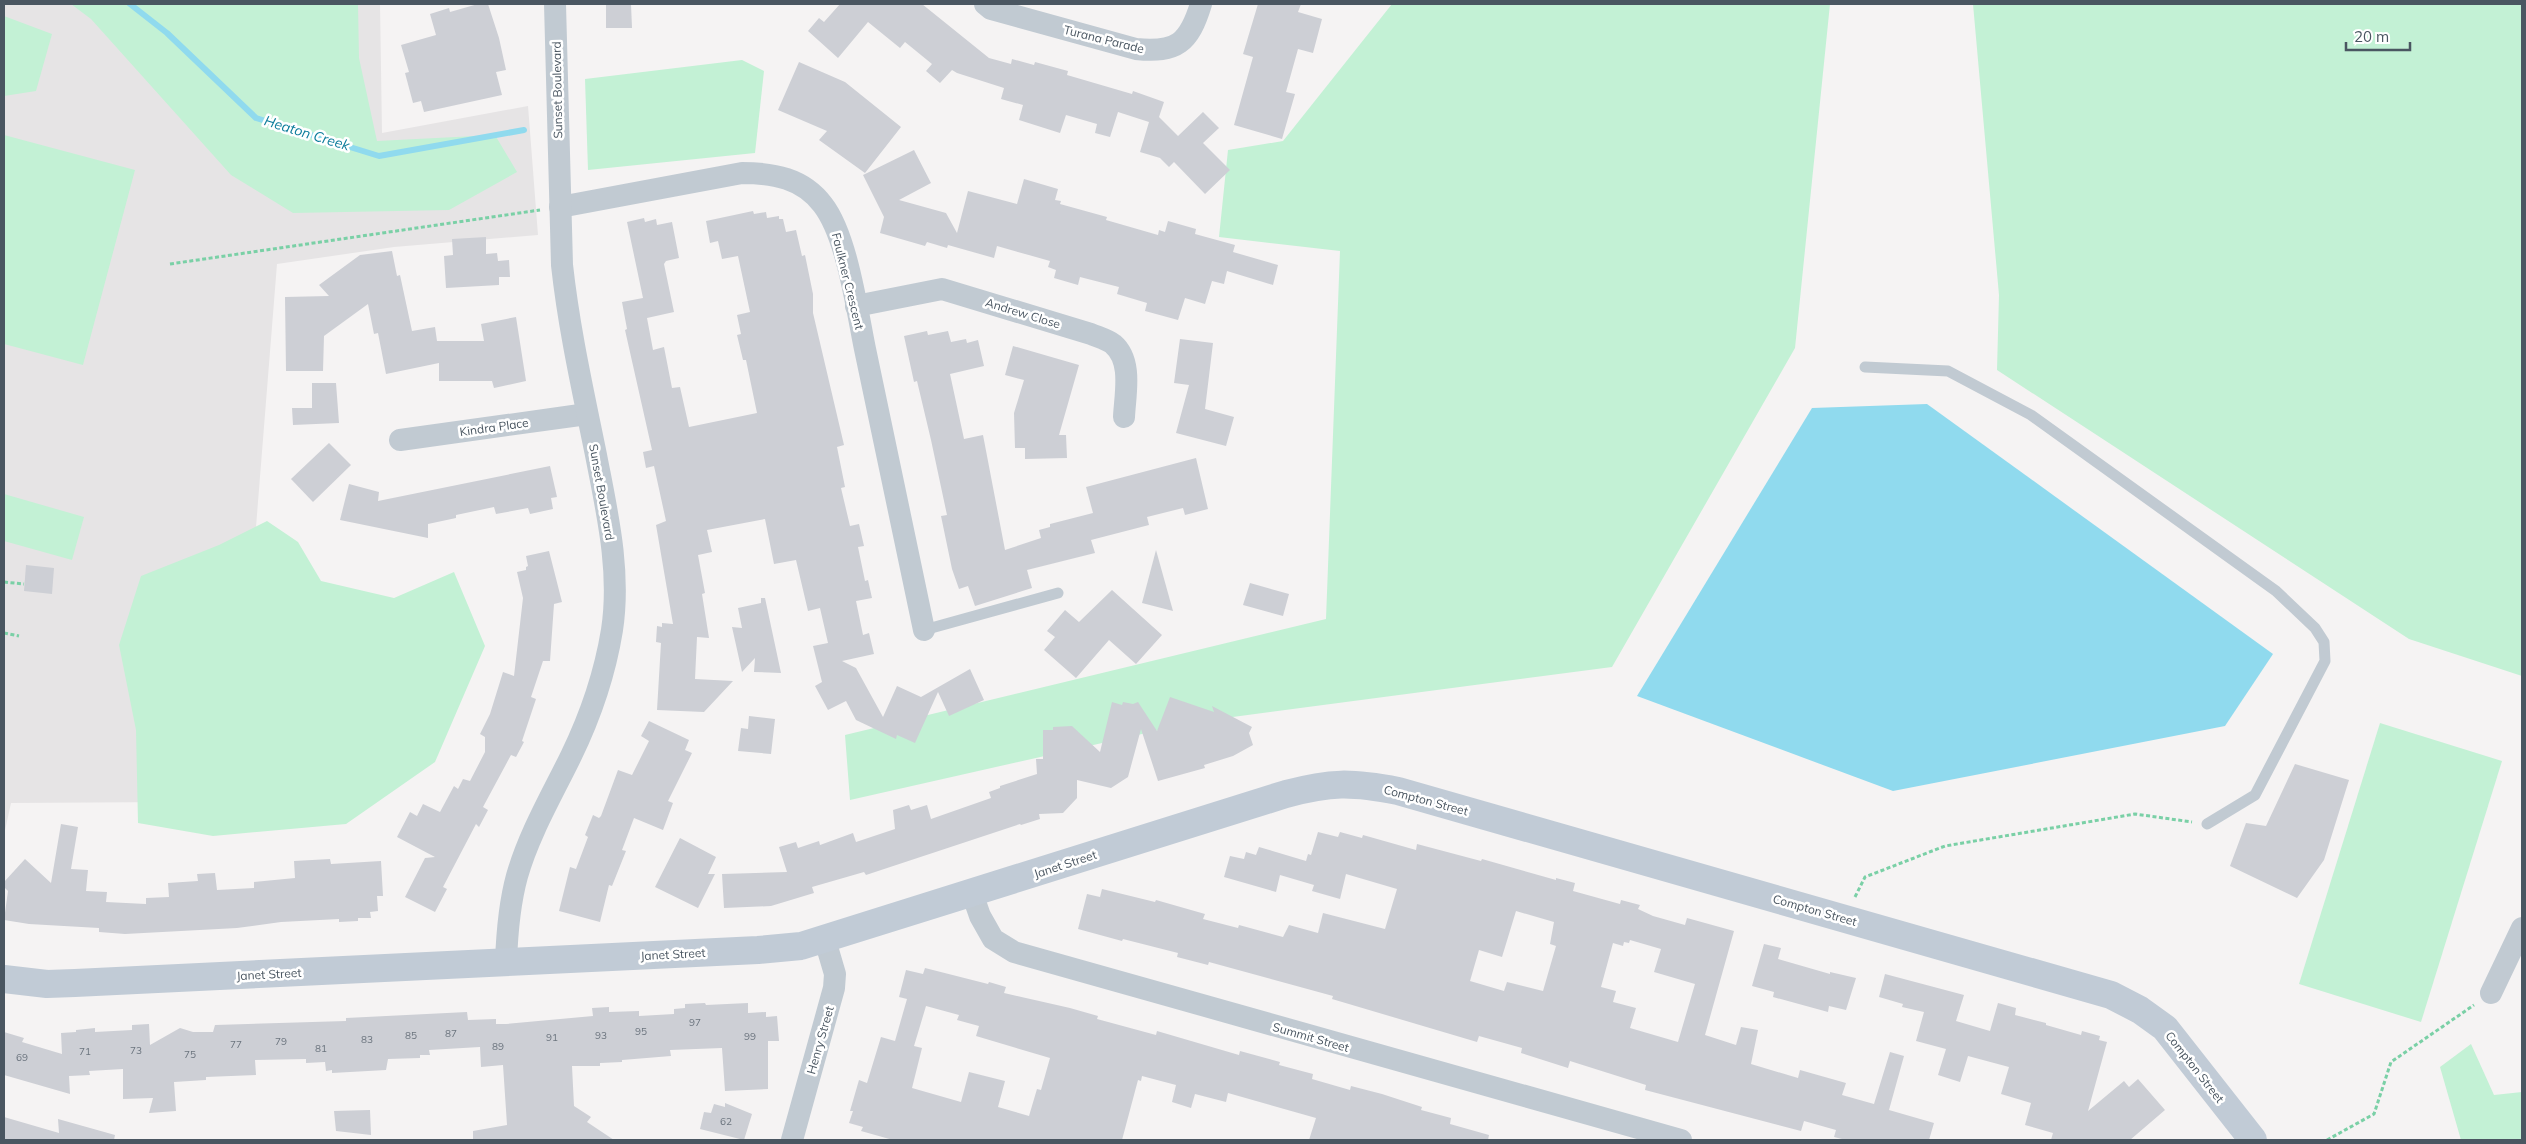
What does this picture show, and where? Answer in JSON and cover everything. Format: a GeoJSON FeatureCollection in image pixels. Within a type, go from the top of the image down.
{"type":"FeatureCollection","features":[{"type":"Feature","properties":{"kind":"street","name":"Sunset Boulevard"},"geometry":{"type":"LineString","coordinates":[[506,962],[507,930],[517,875],[538,823],[572,753],[605,665],[612,630],[615,587],[613,551],[567,308],[562,265],[555,4]]}},
{"type":"Feature","properties":{"kind":"street","name":"Turana Parade"},"geometry":{"type":"LineString","coordinates":[[986,4],[992,9],[1136,49],[1156,51],[1173,48],[1186,39],[1195,23],[1201,4]]}},
{"type":"Feature","properties":{"kind":"street","name":"Faulkner Crescent"},"geometry":{"type":"LineString","coordinates":[[560,207],[742,173],[766,173],[788,179],[809,190],[828,213],[841,243],[924,630]]}},
{"type":"Feature","properties":{"kind":"street","name":"Andrew Close"},"geometry":{"type":"LineString","coordinates":[[856,306],[942,289],[1092,334],[1113,344],[1124,359],[1126,378],[1124,417]]}},
{"type":"Feature","properties":{"kind":"street","name":"Kindra Place"},"geometry":{"type":"LineString","coordinates":[[400,440],[588,414]]}},
{"type":"Feature","properties":{"kind":"street","name":"Compton Street"},"geometry":{"type":"LineString","coordinates":[[1319,785],[1358,783],[1398,791],[2111,995],[2140,1010],[2165,1028],[2253,1140]]}},
{"type":"Feature","properties":{"kind":"street","name":"Janet Street"},"geometry":{"type":"LineString","coordinates":[[4,980],[65,984],[758,950],[801,946],[1319,785]]}},
{"type":"Feature","properties":{"kind":"street","name":"Summit Street"},"geometry":{"type":"LineString","coordinates":[[972,893],[980,916],[993,939],[1014,952],[1681,1140]]}},
{"type":"Feature","properties":{"kind":"street"},"geometry":{"type":"LineString","coordinates":[[2491,993],[2522,928]]}},
{"type":"Feature","properties":{"kind":"street","name":"Henry Street"},"geometry":{"type":"LineString","coordinates":[[792,1140],[834,988],[835,974],[825,940]]}},
{"type":"Feature","properties":{"kind":"lane"},"geometry":{"type":"LineString","coordinates":[[1865,367],[1948,371],[2032,415],[2276,591],[2315,628],[2324,642],[2325,661],[2255,796],[2207,824]]}},
{"type":"Feature","properties":{"kind":"lane"},"geometry":{"type":"LineString","coordinates":[[924,630],[1058,593]]}},
{"type":"Feature","properties":{"kind":"path"},"geometry":{"type":"LineString","coordinates":[[170,264],[560,207]]}},
{"type":"Feature","properties":{"kind":"path"},"geometry":{"type":"LineString","coordinates":[[4,582],[24,584]]}},
{"type":"Feature","properties":{"kind":"path"},"geometry":{"type":"LineString","coordinates":[[4,633],[19,636]]}},
{"type":"Feature","properties":{"kind":"path"},"geometry":{"type":"LineString","coordinates":[[1844,918],[1864,878],[1945,846],[2135,814],[2207,824]]}},
{"type":"Feature","properties":{"kind":"path"},"geometry":{"type":"LineString","coordinates":[[2327,1140],[2374,1114],[2392,1062],[2491,993]]}},
{"type":"Feature","properties":{"kind":"shaded area"},"geometry":{"type":"Polygon","coordinates":[[[4,4],[380,4],[382,133],[528,106],[538,235],[394,247],[277,264],[252,577],[353,801],[11,803],[4,835],[4,4]]]}},
{"type":"Feature","properties":{"kind":"green space"},"geometry":{"type":"Polygon","coordinates":[[[71,4],[358,4],[359,58],[377,141],[495,135],[517,172],[449,210],[293,213],[231,175],[91,19],[71,4]]]}},
{"type":"Feature","properties":{"kind":"green space"},"geometry":{"type":"Polygon","coordinates":[[[1392,4],[1830,4],[1795,348],[1612,667],[1195,722],[850,800],[845,735],[1326,619],[1340,251],[1219,237],[1228,150],[1283,141],[1392,4]]]}},
{"type":"Feature","properties":{"kind":"green space"},"geometry":{"type":"Polygon","coordinates":[[[1973,4],[2522,4],[2522,676],[2409,639],[1997,370],[1999,295],[1973,4]]]}},
{"type":"Feature","properties":{"kind":"green space"},"geometry":{"type":"Polygon","coordinates":[[[4,16],[52,34],[36,91],[4,96],[4,16]]]}},
{"type":"Feature","properties":{"kind":"green space"},"geometry":{"type":"Polygon","coordinates":[[[742,60],[764,71],[755,153],[588,170],[585,79],[742,60]]]}},
{"type":"Feature","properties":{"kind":"green space"},"geometry":{"type":"Polygon","coordinates":[[[4,135],[135,170],[83,365],[4,344],[4,135]]]}},
{"type":"Feature","properties":{"kind":"green space"},"geometry":{"type":"Polygon","coordinates":[[[4,494],[84,517],[72,560],[4,541],[4,494]]]}},
{"type":"Feature","properties":{"kind":"green space"},"geometry":{"type":"Polygon","coordinates":[[[267,521],[298,542],[321,581],[394,598],[454,572],[485,646],[435,762],[346,824],[213,836],[138,823],[136,730],[119,645],[141,576],[219,545],[267,521]]]}},
{"type":"Feature","properties":{"kind":"green space"},"geometry":{"type":"Polygon","coordinates":[[[2380,723],[2502,761],[2421,1022],[2299,984],[2380,723]]]}},
{"type":"Feature","properties":{"kind":"green space"},"geometry":{"type":"Polygon","coordinates":[[[2471,1044],[2494,1095],[2522,1092],[2522,1140],[2461,1140],[2440,1067],[2471,1044]]]}},
{"type":"Feature","properties":{"kind":"water"},"geometry":{"type":"Polygon","coordinates":[[[1927,404],[2273,654],[2225,726],[1893,791],[1637,696],[1812,408],[1927,404]]]}},
{"type":"Feature","properties":{"kind":"building"},"geometry":{"type":"Polygon","coordinates":[[[478,4],[488,4],[499,38],[506,70],[496,72],[502,95],[424,112],[421,101],[413,103],[405,73],[409,72],[401,45],[436,35],[430,14],[449,8],[450,12],[478,4]]]}},
{"type":"Feature","properties":{"kind":"building"},"geometry":{"type":"Polygon","coordinates":[[[606,4],[631,4],[632,28],[606,28],[606,4]]]}},
{"type":"Feature","properties":{"kind":"building"},"geometry":{"type":"Polygon","coordinates":[[[840,4],[922,4],[989,58],[1011,64],[1012,59],[1034,65],[1035,62],[1068,71],[1067,75],[1132,94],[1133,91],[1164,102],[1159,117],[1178,136],[1203,112],[1219,128],[1203,143],[1230,170],[1205,194],[1174,162],[1169,167],[1160,158],[1140,152],[1149,122],[1118,112],[1110,137],[1095,133],[1097,124],[1066,115],[1060,133],[1019,120],[1023,105],[1001,99],[1004,88],[952,70],[940,83],[926,71],[932,64],[905,42],[900,48],[868,22],[838,58],[808,31],[819,18],[824,22],[840,4]]]}},
{"type":"Feature","properties":{"kind":"building"},"geometry":{"type":"Polygon","coordinates":[[[1258,4],[1301,4],[1298,12],[1322,19],[1313,53],[1298,49],[1286,92],[1295,94],[1282,139],[1234,125],[1253,57],[1243,54],[1258,4]]]}},
{"type":"Feature","properties":{"kind":"building"},"geometry":{"type":"Polygon","coordinates":[[[799,62],[845,82],[901,127],[865,173],[819,140],[827,131],[778,110],[799,62]]]}},
{"type":"Feature","properties":{"kind":"building"},"geometry":{"type":"Polygon","coordinates":[[[914,150],[931,183],[899,200],[946,213],[957,233],[968,191],[1017,204],[1024,179],[1058,189],[1055,200],[1061,201],[1060,204],[1107,217],[1106,220],[1158,235],[1159,230],[1165,232],[1168,221],[1196,229],[1195,234],[1235,245],[1233,252],[1278,265],[1273,285],[1227,271],[1224,284],[1212,281],[1205,304],[1185,298],[1178,320],[1145,311],[1147,303],[1117,294],[1119,287],[1080,277],[1078,285],[1054,278],[1056,270],[1048,267],[1050,261],[997,246],[994,258],[948,245],[947,248],[927,242],[925,246],[880,233],[884,217],[863,175],[914,150]]]}},
{"type":"Feature","properties":{"kind":"building"},"geometry":{"type":"Polygon","coordinates":[[[753,211],[754,214],[766,212],[767,218],[779,216],[779,219],[783,219],[786,232],[796,230],[802,256],[805,255],[813,294],[813,313],[844,445],[837,447],[845,487],[841,488],[850,526],[859,524],[864,546],[858,547],[865,581],[868,580],[872,598],[856,601],[863,635],[869,633],[874,654],[842,661],[856,668],[883,717],[897,686],[921,697],[970,669],[984,700],[949,716],[938,692],[915,743],[897,735],[896,739],[856,720],[846,701],[828,710],[815,686],[822,682],[813,646],[828,643],[820,608],[808,611],[796,560],[774,564],[765,519],[707,530],[712,552],[698,555],[705,593],[702,594],[709,638],[697,637],[695,679],[733,681],[704,712],[657,710],[661,643],[656,642],[657,626],[662,627],[662,623],[673,624],[656,525],[666,521],[654,466],[646,468],[643,452],[652,450],[625,330],[627,329],[622,302],[643,298],[627,222],[644,218],[645,222],[656,219],[657,225],[672,222],[679,258],[666,261],[664,264],[674,312],[647,318],[653,350],[664,347],[672,388],[680,387],[689,427],[757,413],[746,360],[743,360],[737,335],[741,334],[737,315],[750,312],[738,256],[722,259],[718,241],[710,243],[706,221],[753,211]]]}},
{"type":"Feature","properties":{"kind":"building"},"geometry":{"type":"Polygon","coordinates":[[[486,237],[486,254],[497,253],[498,261],[509,260],[510,277],[499,277],[499,285],[446,288],[444,256],[453,255],[452,239],[486,237]]]}},
{"type":"Feature","properties":{"kind":"building"},"geometry":{"type":"Polygon","coordinates":[[[392,251],[397,276],[400,275],[412,331],[435,327],[437,341],[484,341],[481,324],[516,317],[526,381],[494,388],[492,381],[439,381],[439,363],[386,374],[378,333],[374,334],[368,304],[324,336],[323,371],[286,371],[285,297],[329,296],[319,285],[360,255],[392,251]]]}},
{"type":"Feature","properties":{"kind":"building"},"geometry":{"type":"Polygon","coordinates":[[[927,331],[928,335],[948,331],[951,342],[966,339],[967,343],[978,340],[984,366],[950,374],[964,439],[983,435],[1005,550],[1041,538],[1039,530],[1050,527],[1050,524],[1093,513],[1086,487],[1196,458],[1208,509],[1185,515],[1183,508],[1147,517],[1149,525],[1091,540],[1095,553],[1027,570],[1032,588],[975,606],[968,586],[959,589],[952,569],[941,516],[947,515],[917,381],[914,382],[904,336],[927,331]]]}},
{"type":"Feature","properties":{"kind":"building"},"geometry":{"type":"Polygon","coordinates":[[[1180,339],[1213,343],[1205,409],[1234,417],[1226,446],[1176,433],[1189,385],[1174,383],[1180,339]]]}},
{"type":"Feature","properties":{"kind":"building"},"geometry":{"type":"Polygon","coordinates":[[[1013,346],[1079,365],[1059,435],[1066,435],[1067,458],[1025,459],[1025,448],[1015,448],[1014,413],[1024,380],[1005,375],[1013,346]]]}},
{"type":"Feature","properties":{"kind":"building"},"geometry":{"type":"Polygon","coordinates":[[[312,383],[336,383],[339,423],[293,425],[292,408],[312,408],[312,383]]]}},
{"type":"Feature","properties":{"kind":"building"},"geometry":{"type":"Polygon","coordinates":[[[329,443],[351,465],[313,502],[291,479],[329,443]]]}},
{"type":"Feature","properties":{"kind":"building"},"geometry":{"type":"Polygon","coordinates":[[[550,466],[557,497],[551,498],[553,509],[530,514],[528,508],[496,514],[494,507],[456,515],[456,518],[428,524],[428,538],[340,520],[349,484],[379,492],[378,501],[550,466]]]}},
{"type":"Feature","properties":{"kind":"building"},"geometry":{"type":"Polygon","coordinates":[[[1156,550],[1173,611],[1142,603],[1156,550]]]}},
{"type":"Feature","properties":{"kind":"building"},"geometry":{"type":"Polygon","coordinates":[[[549,551],[562,602],[554,604],[550,661],[543,661],[531,697],[536,699],[522,741],[524,742],[516,757],[511,755],[483,807],[488,810],[479,827],[476,824],[443,887],[447,889],[435,912],[405,897],[425,858],[435,857],[397,837],[410,812],[417,816],[423,804],[440,812],[454,786],[458,789],[463,779],[470,781],[485,752],[485,737],[480,734],[490,714],[503,672],[514,676],[523,598],[517,572],[526,570],[528,566],[526,556],[549,551]]]}},
{"type":"Feature","properties":{"kind":"building"},"geometry":{"type":"Polygon","coordinates":[[[26,565],[54,568],[52,594],[24,591],[26,565]]]}},
{"type":"Feature","properties":{"kind":"building"},"geometry":{"type":"Polygon","coordinates":[[[1250,583],[1289,594],[1283,616],[1243,605],[1250,583]]]}},
{"type":"Feature","properties":{"kind":"building"},"geometry":{"type":"Polygon","coordinates":[[[1112,590],[1162,635],[1136,664],[1109,640],[1076,678],[1044,650],[1055,637],[1047,631],[1065,610],[1079,622],[1112,590]]]}},
{"type":"Feature","properties":{"kind":"building"},"geometry":{"type":"Polygon","coordinates":[[[761,598],[765,598],[781,673],[754,672],[755,658],[742,672],[732,627],[742,628],[738,608],[761,603],[761,598]]]}},
{"type":"Feature","properties":{"kind":"building"},"geometry":{"type":"Polygon","coordinates":[[[1170,697],[1214,712],[1212,706],[1252,727],[1249,733],[1253,745],[1233,756],[1204,765],[1205,768],[1158,781],[1141,729],[1128,777],[1111,788],[1077,780],[1077,798],[1063,813],[1039,814],[1040,819],[866,875],[864,872],[812,887],[814,893],[771,906],[724,908],[722,874],[787,872],[779,847],[796,842],[798,848],[819,841],[820,845],[853,833],[856,842],[895,829],[893,810],[909,805],[911,810],[927,805],[931,819],[991,798],[989,792],[1000,788],[1000,786],[1037,774],[1036,759],[1043,759],[1043,730],[1053,730],[1053,727],[1072,726],[1100,752],[1112,702],[1122,705],[1123,702],[1133,704],[1138,702],[1157,731],[1170,697]]]}},
{"type":"Feature","properties":{"kind":"building"},"geometry":{"type":"Polygon","coordinates":[[[749,716],[775,719],[771,754],[738,751],[741,728],[748,729],[749,716]]]}},
{"type":"Feature","properties":{"kind":"building"},"geometry":{"type":"Polygon","coordinates":[[[649,721],[689,740],[685,750],[692,753],[668,801],[673,803],[663,830],[634,818],[622,850],[626,851],[612,886],[609,885],[600,922],[559,911],[570,867],[576,869],[588,837],[585,835],[593,815],[599,818],[601,816],[618,770],[632,775],[649,741],[641,736],[649,721]]]}},
{"type":"Feature","properties":{"kind":"building"},"geometry":{"type":"Polygon","coordinates":[[[2295,764],[2349,780],[2324,860],[2297,898],[2230,866],[2246,823],[2266,826],[2295,764]]]}},
{"type":"Feature","properties":{"kind":"building"},"geometry":{"type":"Polygon","coordinates":[[[61,824],[78,827],[71,869],[88,870],[86,891],[107,892],[106,902],[146,904],[146,898],[169,897],[168,883],[198,881],[197,874],[215,873],[217,890],[254,888],[254,882],[295,878],[294,861],[330,859],[331,864],[381,861],[383,896],[377,896],[378,911],[370,912],[371,918],[358,918],[358,921],[339,922],[339,919],[281,922],[237,928],[125,934],[99,932],[99,928],[29,924],[4,920],[8,891],[4,887],[4,882],[25,859],[51,883],[61,824]]]}},
{"type":"Feature","properties":{"kind":"building"},"geometry":{"type":"Polygon","coordinates":[[[1318,832],[1338,837],[1340,832],[1362,838],[1363,835],[1416,850],[1417,844],[1481,861],[1482,859],[1556,880],[1556,878],[1575,883],[1573,891],[1620,904],[1621,900],[1640,905],[1638,909],[1653,916],[1685,925],[1687,918],[1734,931],[1705,1035],[1736,1045],[1741,1027],[1758,1030],[1751,1064],[1798,1078],[1800,1070],[1846,1083],[1842,1095],[1874,1104],[1890,1052],[1904,1056],[1889,1110],[1934,1123],[1929,1140],[1846,1140],[1834,1137],[1836,1130],[1804,1121],[1801,1131],[1645,1090],[1646,1085],[1570,1061],[1568,1068],[1521,1053],[1522,1048],[1479,1036],[1477,1042],[1332,999],[1333,996],[1209,962],[1208,965],[1177,957],[1178,953],[1078,929],[1087,894],[1100,897],[1102,889],[1155,902],[1156,900],[1205,914],[1203,919],[1238,928],[1239,925],[1283,937],[1289,925],[1318,933],[1323,913],[1385,929],[1397,889],[1346,874],[1340,899],[1312,891],[1314,885],[1280,875],[1276,892],[1224,877],[1230,856],[1244,859],[1246,852],[1256,855],[1259,847],[1306,861],[1308,854],[1311,855],[1318,832]],[[1516,911],[1502,957],[1479,950],[1470,981],[1504,991],[1507,982],[1543,991],[1556,946],[1550,944],[1554,922],[1516,911]],[[1630,940],[1629,943],[1624,942],[1623,946],[1613,943],[1601,987],[1616,991],[1613,1002],[1636,1008],[1630,1028],[1678,1042],[1695,984],[1654,972],[1661,949],[1630,940]]]}},
{"type":"Feature","properties":{"kind":"building"},"geometry":{"type":"Polygon","coordinates":[[[680,838],[716,857],[708,874],[715,874],[698,908],[655,887],[680,838]]]}},
{"type":"Feature","properties":{"kind":"building"},"geometry":{"type":"Polygon","coordinates":[[[1764,944],[1781,948],[1778,959],[1830,974],[1830,972],[1856,978],[1846,1010],[1829,1006],[1828,1012],[1773,997],[1774,992],[1752,986],[1764,944]]]}},
{"type":"Feature","properties":{"kind":"building"},"geometry":{"type":"Polygon","coordinates":[[[925,968],[988,984],[989,982],[1006,987],[1004,993],[1070,1008],[1098,1016],[1097,1019],[1156,1035],[1157,1031],[1239,1055],[1240,1051],[1280,1062],[1279,1065],[1313,1074],[1312,1079],[1350,1090],[1351,1086],[1422,1107],[1421,1110],[1451,1118],[1450,1124],[1489,1135],[1488,1140],[1309,1140],[1316,1118],[1228,1093],[1226,1102],[1195,1094],[1191,1108],[1172,1102],[1176,1085],[1142,1076],[1141,1081],[1138,1080],[1122,1140],[893,1140],[861,1131],[863,1127],[849,1123],[853,1111],[850,1111],[859,1080],[867,1083],[881,1037],[895,1041],[907,999],[899,997],[906,970],[923,974],[925,968]],[[926,1006],[914,1046],[922,1048],[912,1088],[961,1102],[969,1072],[1005,1081],[998,1107],[1029,1116],[1037,1089],[1041,1090],[1050,1058],[976,1036],[979,1026],[957,1020],[959,1015],[926,1006]]]}},
{"type":"Feature","properties":{"kind":"building"},"geometry":{"type":"Polygon","coordinates":[[[1885,974],[1964,995],[1956,1021],[1990,1031],[1998,1003],[2016,1008],[2015,1015],[2081,1035],[2082,1031],[2100,1036],[2099,1040],[2107,1042],[2088,1111],[2124,1081],[2129,1087],[2138,1079],[2165,1110],[2130,1140],[2051,1140],[2053,1133],[2025,1125],[2031,1103],[2001,1094],[2009,1067],[1968,1056],[1960,1082],[1938,1075],[1946,1049],[1916,1041],[1924,1012],[1902,1007],[1903,1004],[1879,997],[1885,974]]]}},
{"type":"Feature","properties":{"kind":"building"},"geometry":{"type":"Polygon","coordinates":[[[705,1003],[706,1005],[748,1003],[748,1013],[766,1012],[766,1017],[777,1016],[779,1041],[768,1041],[768,1089],[725,1091],[722,1048],[670,1050],[671,1056],[600,1063],[600,1066],[572,1066],[574,1106],[591,1117],[587,1122],[614,1140],[473,1140],[473,1131],[507,1125],[503,1065],[481,1067],[480,1047],[429,1050],[430,1055],[420,1055],[420,1058],[388,1059],[386,1070],[332,1073],[332,1070],[326,1071],[325,1062],[306,1063],[306,1059],[255,1060],[256,1075],[206,1077],[206,1080],[174,1082],[176,1111],[149,1113],[153,1098],[123,1099],[123,1069],[89,1071],[90,1075],[69,1076],[70,1094],[4,1075],[4,1032],[24,1038],[22,1042],[62,1054],[61,1033],[95,1028],[95,1032],[132,1030],[132,1025],[149,1024],[150,1045],[180,1028],[193,1032],[213,1032],[215,1025],[346,1021],[346,1018],[467,1012],[468,1020],[496,1019],[496,1024],[506,1024],[593,1016],[592,1008],[609,1007],[609,1012],[639,1011],[639,1016],[674,1014],[674,1009],[685,1008],[685,1004],[705,1003]]]}},
{"type":"Feature","properties":{"kind":"building"},"geometry":{"type":"Polygon","coordinates":[[[725,1103],[752,1114],[744,1140],[700,1129],[704,1112],[711,1113],[714,1104],[725,1107],[725,1103]]]}},
{"type":"Feature","properties":{"kind":"building"},"geometry":{"type":"Polygon","coordinates":[[[370,1110],[371,1135],[336,1131],[334,1111],[370,1110]]]}},
{"type":"Feature","properties":{"kind":"building"},"geometry":{"type":"Polygon","coordinates":[[[4,1117],[59,1133],[58,1119],[115,1135],[114,1140],[4,1140],[4,1117]]]}},
{"type":"Feature","properties":{"kind":"waterway","name":"Heaton Creek"},"geometry":{"type":"LineString","coordinates":[[130,4],[167,33],[256,118],[379,156],[524,130]]}}]}
